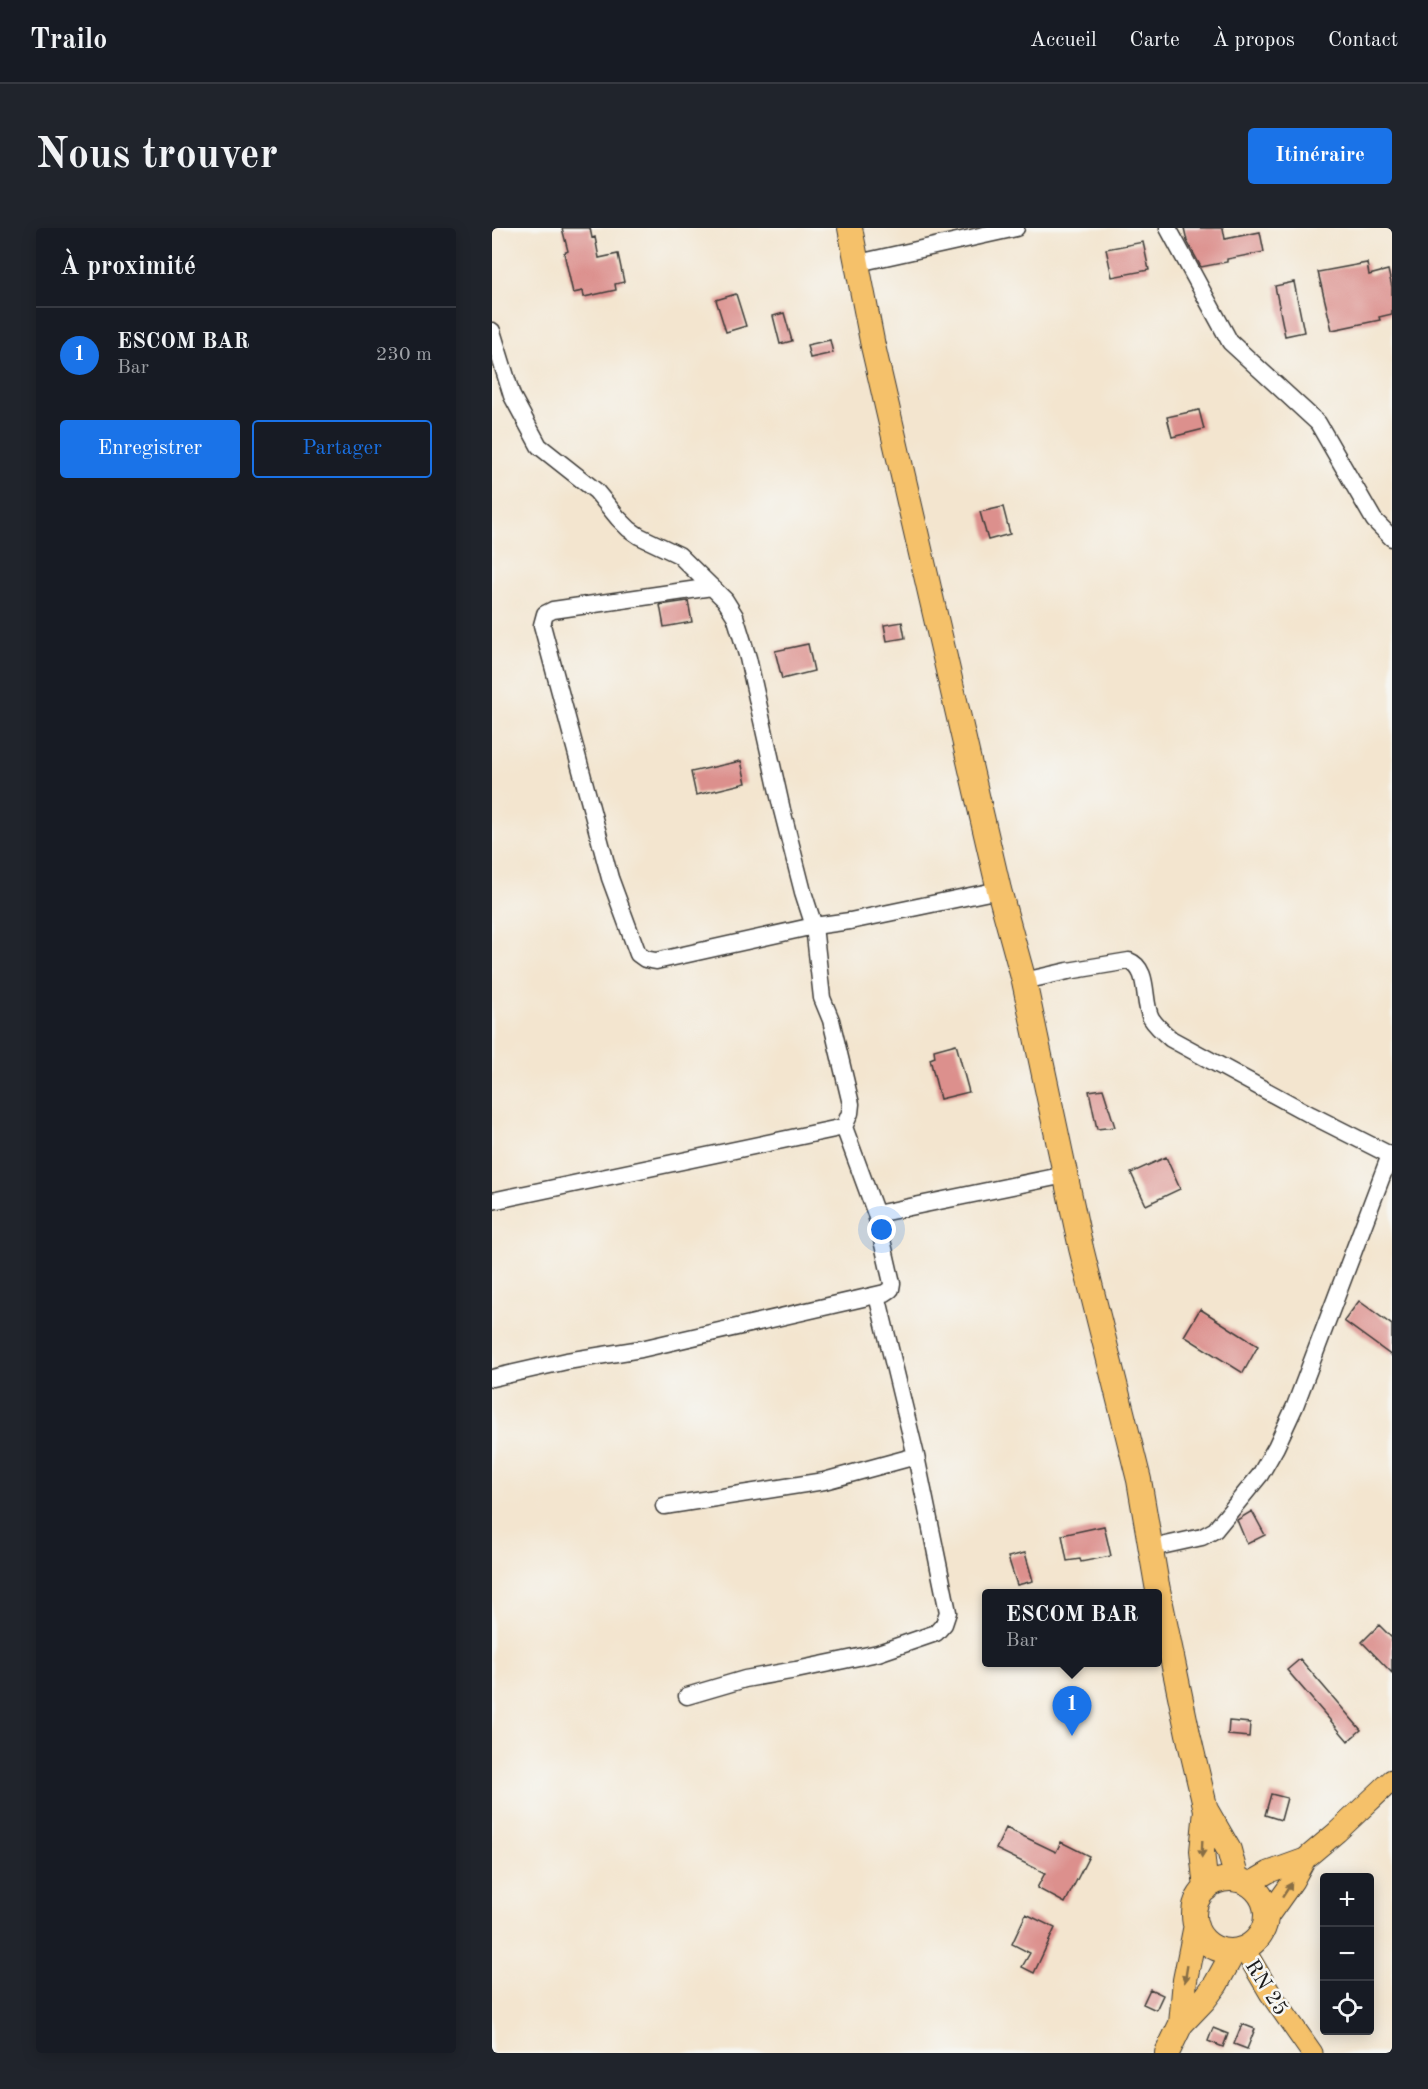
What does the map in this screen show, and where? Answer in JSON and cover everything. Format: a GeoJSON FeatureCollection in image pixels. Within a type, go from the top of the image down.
{"type":"FeatureCollection","features":[{"type":"Feature","properties":{"kind":"highway"},"geometry":{"type":"LineString","coordinates":[[850,228],[873,346],[999,890],[1024,981],[1081,1248],[1139,1480],[1158,1589]]}},
{"type":"Feature","properties":{"kind":"highway"},"geometry":{"type":"LineString","coordinates":[[1162,1609],[1206,1810],[1229,1850],[1242,1882]]}},
{"type":"Feature","properties":{"kind":"highway"},"geometry":{"type":"LineString","coordinates":[[1206,1810],[1202,1851],[1206,1888]]}},
{"type":"Feature","properties":{"kind":"highway"},"geometry":{"type":"LineString","coordinates":[[1226,1880],[1242,1882],[1260,1894],[1265,1906],[1266,1919],[1263,1932],[1255,1942],[1239,1950],[1224,1951],[1214,1947],[1200,1934],[1194,1915],[1196,1905],[1206,1888],[1215,1882],[1226,1880]]}},
{"type":"Feature","properties":{"kind":"highway"},"geometry":{"type":"LineString","coordinates":[[1181,2024],[1185,1980],[1196,1925]]}},
{"type":"Feature","properties":{"kind":"highway"},"geometry":{"type":"LineString","coordinates":[[1167,2053],[1181,2024],[1204,2000],[1239,1950]]}},
{"type":"Feature","properties":{"kind":"main road"},"geometry":{"type":"LineString","coordinates":[[1242,1882],[1305,1859],[1392,1779]]}},
{"type":"Feature","properties":{"kind":"main road"},"geometry":{"type":"LineString","coordinates":[[1266,1919],[1293,1881],[1305,1859]]}},
{"type":"Feature","properties":{"kind":"main road","name":"RN 25"},"geometry":{"type":"LineString","coordinates":[[1239,1950],[1312,2053]]}},
{"type":"Feature","properties":{"kind":"street"},"geometry":{"type":"LineString","coordinates":[[858,263],[1016,228]]}},
{"type":"Feature","properties":{"kind":"street"},"geometry":{"type":"LineString","coordinates":[[1168,228],[1230,342],[1317,423],[1374,520],[1392,538]]}},
{"type":"Feature","properties":{"kind":"street"},"geometry":{"type":"LineString","coordinates":[[492,331],[512,396],[539,446],[596,491],[629,529],[680,555],[725,600],[735,616],[748,658],[782,810],[814,926],[822,998],[831,1020],[851,1104],[844,1126],[876,1215],[892,1282],[891,1289],[878,1295],[641,1349],[567,1361],[492,1377]]}},
{"type":"Feature","properties":{"kind":"street"},"geometry":{"type":"LineString","coordinates":[[712,586],[553,610],[545,614],[542,625],[610,878],[638,954],[645,959],[656,961],[814,926],[850,921],[999,890]]}},
{"type":"Feature","properties":{"kind":"street"},"geometry":{"type":"LineString","coordinates":[[1024,981],[1129,961],[1136,964],[1140,971],[1150,1016],[1171,1039],[1391,1156],[1295,1406],[1276,1448],[1260,1474],[1215,1530],[1202,1537],[1152,1548]]}},
{"type":"Feature","properties":{"kind":"street"},"geometry":{"type":"LineString","coordinates":[[492,1201],[844,1126]]}},
{"type":"Feature","properties":{"kind":"street"},"geometry":{"type":"LineString","coordinates":[[876,1215],[1065,1175]]}},
{"type":"Feature","properties":{"kind":"street"},"geometry":{"type":"LineString","coordinates":[[687,1696],[745,1679],[878,1653],[936,1633],[944,1624],[948,1612],[916,1456],[878,1295]]}},
{"type":"Feature","properties":{"kind":"street"},"geometry":{"type":"LineString","coordinates":[[664,1506],[824,1481],[916,1456]]}},
{"type":"Feature","properties":{"kind":"building"},"geometry":{"type":"Polygon","coordinates":[[[562,228],[590,228],[592,238],[595,237],[599,258],[618,254],[624,282],[615,284],[616,290],[584,297],[583,291],[573,293],[564,253],[568,251],[562,228]]]}},
{"type":"Feature","properties":{"kind":"building"},"geometry":{"type":"Polygon","coordinates":[[[1184,228],[1223,228],[1225,239],[1260,232],[1264,252],[1201,267],[1187,241],[1184,228]]]}},
{"type":"Feature","properties":{"kind":"building"},"geometry":{"type":"Polygon","coordinates":[[[1143,242],[1149,270],[1112,277],[1106,249],[1143,242]]]}},
{"type":"Feature","properties":{"kind":"building"},"geometry":{"type":"Polygon","coordinates":[[[1367,263],[1369,275],[1388,270],[1392,287],[1392,314],[1379,317],[1380,320],[1332,330],[1318,272],[1367,263]]]}},
{"type":"Feature","properties":{"kind":"building"},"geometry":{"type":"Polygon","coordinates":[[[1294,282],[1304,332],[1285,336],[1275,286],[1294,282]]]}},
{"type":"Feature","properties":{"kind":"building"},"geometry":{"type":"Polygon","coordinates":[[[736,294],[746,326],[726,332],[716,300],[736,294]]]}},
{"type":"Feature","properties":{"kind":"building"},"geometry":{"type":"Polygon","coordinates":[[[784,313],[792,341],[780,344],[773,316],[784,313]]]}},
{"type":"Feature","properties":{"kind":"building"},"geometry":{"type":"Polygon","coordinates":[[[830,340],[833,353],[810,358],[807,345],[830,340]]]}},
{"type":"Feature","properties":{"kind":"building"},"geometry":{"type":"Polygon","coordinates":[[[1199,410],[1204,429],[1172,437],[1167,417],[1199,410]]]}},
{"type":"Feature","properties":{"kind":"building"},"geometry":{"type":"Polygon","coordinates":[[[1003,507],[1010,534],[988,540],[980,512],[1003,507]]]}},
{"type":"Feature","properties":{"kind":"building"},"geometry":{"type":"Polygon","coordinates":[[[688,601],[692,622],[664,627],[660,605],[688,601]]]}},
{"type":"Feature","properties":{"kind":"building"},"geometry":{"type":"Polygon","coordinates":[[[902,622],[905,638],[887,641],[884,625],[902,622]]]}},
{"type":"Feature","properties":{"kind":"building"},"geometry":{"type":"Polygon","coordinates":[[[808,644],[814,671],[782,679],[775,651],[808,644]]]}},
{"type":"Feature","properties":{"kind":"building"},"geometry":{"type":"Polygon","coordinates":[[[741,761],[746,783],[696,795],[691,772],[741,761]]]}},
{"type":"Feature","properties":{"kind":"building"},"geometry":{"type":"Polygon","coordinates":[[[956,1044],[969,1092],[940,1099],[930,1059],[935,1057],[934,1050],[956,1044]]]}},
{"type":"Feature","properties":{"kind":"building"},"geometry":{"type":"Polygon","coordinates":[[[1103,1089],[1115,1127],[1097,1129],[1089,1091],[1103,1089]]]}},
{"type":"Feature","properties":{"kind":"building"},"geometry":{"type":"Polygon","coordinates":[[[1166,1157],[1180,1189],[1146,1205],[1131,1173],[1166,1157]]]}},
{"type":"Feature","properties":{"kind":"building"},"geometry":{"type":"Polygon","coordinates":[[[1359,1301],[1392,1325],[1392,1356],[1344,1321],[1359,1301]]]}},
{"type":"Feature","properties":{"kind":"building"},"geometry":{"type":"Polygon","coordinates":[[[1200,1309],[1258,1346],[1243,1373],[1184,1336],[1200,1309]]]}},
{"type":"Feature","properties":{"kind":"building"},"geometry":{"type":"Polygon","coordinates":[[[1252,1511],[1265,1535],[1247,1544],[1237,1520],[1252,1511]]]}},
{"type":"Feature","properties":{"kind":"building"},"geometry":{"type":"Polygon","coordinates":[[[1104,1526],[1111,1556],[1081,1562],[1080,1559],[1067,1561],[1062,1535],[1104,1526]]]}},
{"type":"Feature","properties":{"kind":"building"},"geometry":{"type":"Polygon","coordinates":[[[1025,1553],[1033,1581],[1017,1585],[1008,1557],[1025,1553]]]}},
{"type":"Feature","properties":{"kind":"building"},"geometry":{"type":"Polygon","coordinates":[[[1379,1625],[1392,1638],[1392,1673],[1362,1642],[1379,1625]]]}},
{"type":"Feature","properties":{"kind":"building"},"geometry":{"type":"Polygon","coordinates":[[[1300,1659],[1361,1730],[1348,1741],[1287,1670],[1300,1659]]]}},
{"type":"Feature","properties":{"kind":"building"},"geometry":{"type":"Polygon","coordinates":[[[1229,1721],[1250,1723],[1249,1737],[1228,1735],[1229,1721]]]}},
{"type":"Feature","properties":{"kind":"building"},"geometry":{"type":"Polygon","coordinates":[[[1271,1794],[1287,1798],[1281,1820],[1265,1815],[1271,1794]]]}},
{"type":"Feature","properties":{"kind":"building"},"geometry":{"type":"Polygon","coordinates":[[[1006,1828],[1056,1852],[1061,1842],[1089,1856],[1065,1903],[1037,1888],[1045,1873],[996,1849],[1006,1828]]]}},
{"type":"Feature","properties":{"kind":"building"},"geometry":{"type":"Polygon","coordinates":[[[1026,1914],[1055,1928],[1034,1973],[1022,1967],[1030,1953],[1012,1944],[1026,1914]]]}},
{"type":"Feature","properties":{"kind":"building"},"geometry":{"type":"Polygon","coordinates":[[[1150,1989],[1163,1995],[1156,2010],[1143,2004],[1150,1989]]]}},
{"type":"Feature","properties":{"kind":"building"},"geometry":{"type":"Polygon","coordinates":[[[1242,2024],[1255,2029],[1247,2049],[1234,2044],[1242,2024]]]}},
{"type":"Feature","properties":{"kind":"building"},"geometry":{"type":"Polygon","coordinates":[[[1213,2028],[1228,2034],[1223,2047],[1208,2041],[1213,2028]]]}},
{"type":"Feature","properties":{"kind":"place","name":"ESCOM BAR"},"geometry":{"type":"Point","coordinates":[1072,1736]}}]}
